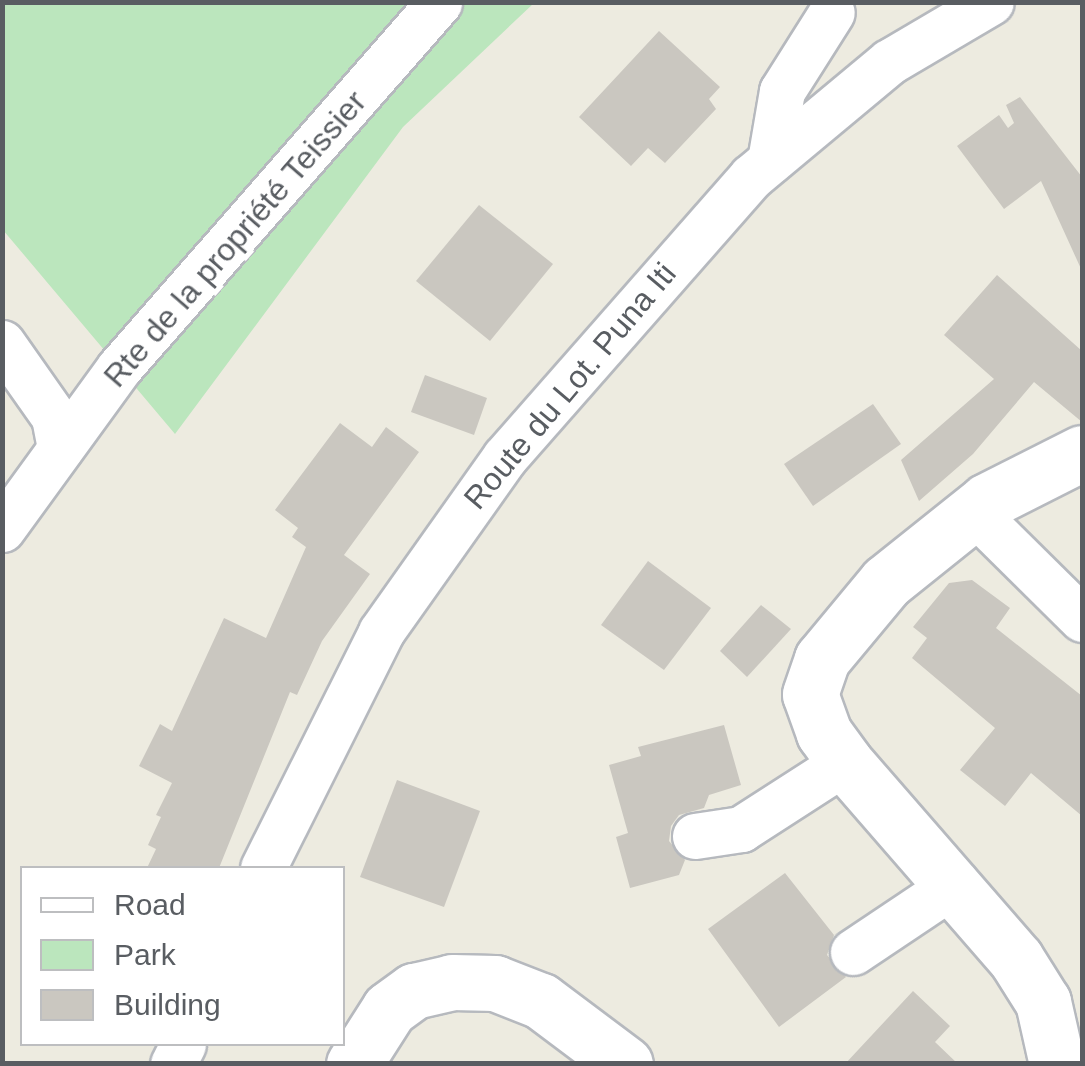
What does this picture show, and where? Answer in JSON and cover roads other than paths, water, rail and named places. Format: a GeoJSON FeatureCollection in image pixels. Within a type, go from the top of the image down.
{"type":"FeatureCollection","features":[{"type":"Feature","properties":{"kind":"main road"},"geometry":{"type":"LineString","coordinates":[[1057,1064],[1043,1002],[956,883],[845,762],[824,732],[810,694],[822,659],[886,582],[974,512],[1082,453]]}},
{"type":"Feature","properties":{"kind":"main road"},"geometry":{"type":"LineString","coordinates":[[354,1064],[389,1009],[414,992],[452,982],[495,983],[541,1001],[626,1064]]}},
{"type":"Feature","properties":{"kind":"street","name":"Rte de la propriété Teissier"},"geometry":{"type":"LineString","coordinates":[[2,529],[60,448],[197,274],[439,2]]}},
{"type":"Feature","properties":{"kind":"street","name":"Route du Lot. Puna Iti"},"geometry":{"type":"LineString","coordinates":[[264,866],[363,663],[456,523],[647,290],[770,162],[889,62],[947,16],[991,2]]}},
{"type":"Feature","properties":{"kind":"street"},"geometry":{"type":"LineString","coordinates":[[770,162],[782,91],[832,12]]}},
{"type":"Feature","properties":{"kind":"street"},"geometry":{"type":"LineString","coordinates":[[2,343],[54,417],[60,448]]}},
{"type":"Feature","properties":{"kind":"street"},"geometry":{"type":"LineString","coordinates":[[974,512],[1082,619]]}},
{"type":"Feature","properties":{"kind":"street"},"geometry":{"type":"LineString","coordinates":[[695,836],[741,830],[845,762]]}},
{"type":"Feature","properties":{"kind":"street"},"geometry":{"type":"LineString","coordinates":[[853,952],[956,883]]}}]}
